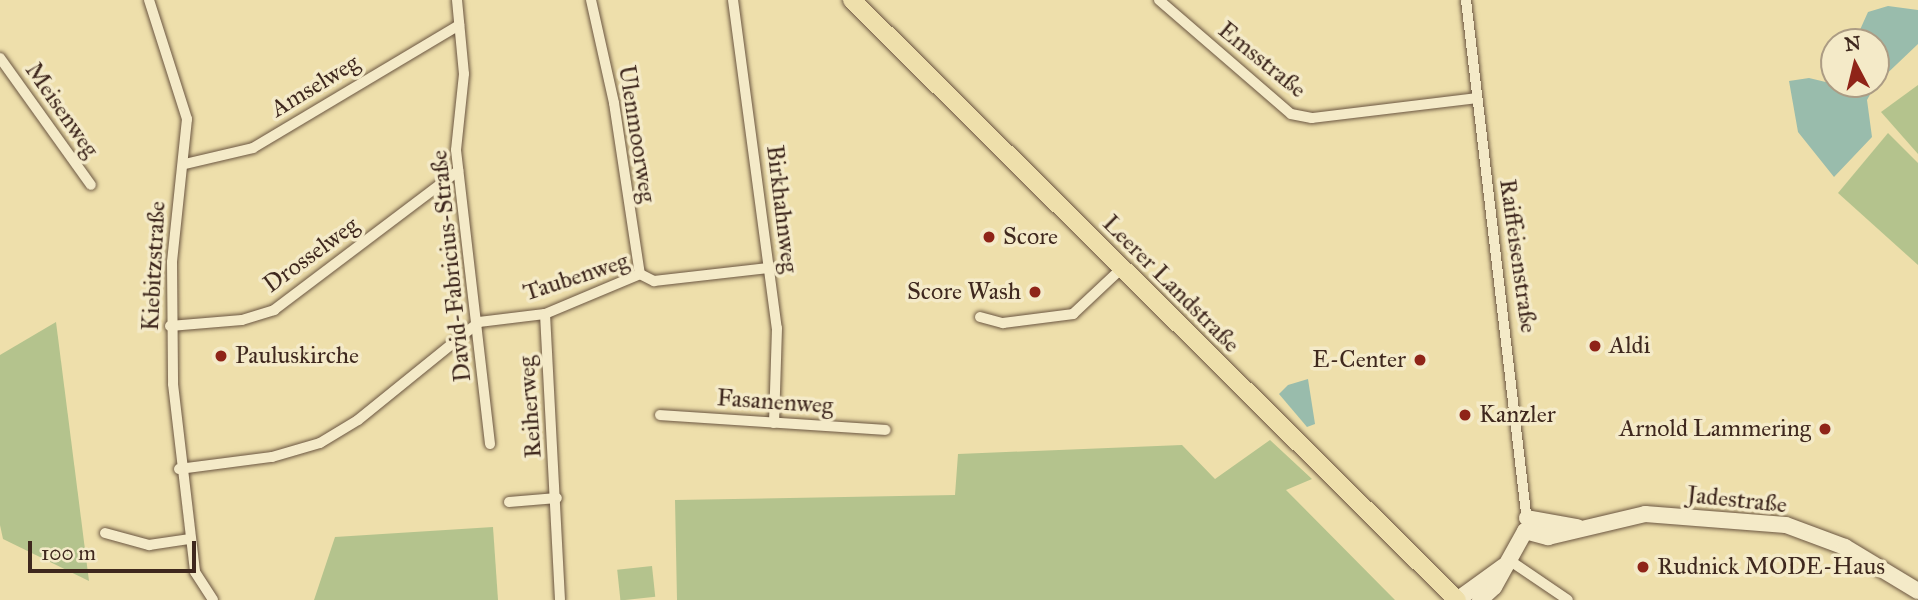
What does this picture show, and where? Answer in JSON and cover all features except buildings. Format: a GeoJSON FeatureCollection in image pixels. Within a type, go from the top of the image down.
{"type":"FeatureCollection","features":[{"type":"Feature","properties":{"kind":"main road","name":"Leerer Landstraße"},"geometry":{"type":"LineString","coordinates":[[852,0],[1457,600]]}},
{"type":"Feature","properties":{"kind":"street","name":"Kiebitzstraße"},"geometry":{"type":"LineString","coordinates":[[149,0],[187,119],[185,164],[175,207],[170,326],[179,470],[189,540],[195,572],[213,600]]}},
{"type":"Feature","properties":{"kind":"street","name":"David-Fabricius-Straße"},"geometry":{"type":"LineString","coordinates":[[457,0],[464,74],[458,171],[479,322],[490,444]]}},
{"type":"Feature","properties":{"kind":"street","name":"Ulenmoorweg"},"geometry":{"type":"LineString","coordinates":[[592,0],[614,103],[640,274]]}},
{"type":"Feature","properties":{"kind":"street","name":"Birkhahnweg"},"geometry":{"type":"LineString","coordinates":[[733,0],[779,359],[774,423]]}},
{"type":"Feature","properties":{"kind":"street","name":"Emsstraße"},"geometry":{"type":"LineString","coordinates":[[1159,0],[1292,114],[1320,117],[1477,99]]}},
{"type":"Feature","properties":{"kind":"street","name":"Raiffeisenstraße"},"geometry":{"type":"LineString","coordinates":[[1466,0],[1526,524]]}},
{"type":"Feature","properties":{"kind":"street","name":"Amselweg"},"geometry":{"type":"LineString","coordinates":[[185,164],[253,148],[459,25]]}},
{"type":"Feature","properties":{"kind":"street","name":"Meisenweg"},"geometry":{"type":"LineString","coordinates":[[0,58],[91,185]]}},
{"type":"Feature","properties":{"kind":"street","name":"Drosselweg"},"geometry":{"type":"LineString","coordinates":[[170,326],[242,320],[274,310],[458,171]]}},
{"type":"Feature","properties":{"kind":"street","name":"Taubenweg"},"geometry":{"type":"LineString","coordinates":[[479,322],[544,314],[640,274],[654,281],[768,268]]}},
{"type":"Feature","properties":{"kind":"street"},"geometry":{"type":"LineString","coordinates":[[981,317],[1003,323],[1073,314],[1122,268]]}},
{"type":"Feature","properties":{"kind":"street","name":"Reiherweg"},"geometry":{"type":"LineString","coordinates":[[544,314],[557,498],[560,600]]}},
{"type":"Feature","properties":{"kind":"street"},"geometry":{"type":"LineString","coordinates":[[179,470],[272,457],[320,443],[358,420],[479,322]]}},
{"type":"Feature","properties":{"kind":"street","name":"Fasanenweg"},"geometry":{"type":"LineString","coordinates":[[660,415],[886,430]]}},
{"type":"Feature","properties":{"kind":"street"},"geometry":{"type":"LineString","coordinates":[[509,502],[557,498]]}},
{"type":"Feature","properties":{"kind":"street","name":"Jadestraße"},"geometry":{"type":"LineString","coordinates":[[1526,524],[1579,527],[1645,514],[1786,525],[1845,547],[1918,591]]}},
{"type":"Feature","properties":{"kind":"street"},"geometry":{"type":"LineString","coordinates":[[1480,600],[1494,587],[1526,524]]}},
{"type":"Feature","properties":{"kind":"street"},"geometry":{"type":"LineString","coordinates":[[105,533],[149,545],[189,540]]}},
{"type":"Feature","properties":{"kind":"street"},"geometry":{"type":"LineString","coordinates":[[1457,600],[1507,563]]}},
{"type":"Feature","properties":{"kind":"street"},"geometry":{"type":"LineString","coordinates":[[1507,563],[1568,600]]}},
{"type":"Feature","properties":{"kind":"green space"},"geometry":{"type":"Polygon","coordinates":[[[1918,85],[1918,154],[1881,112],[1918,85]]]}},
{"type":"Feature","properties":{"kind":"green space"},"geometry":{"type":"Polygon","coordinates":[[[1888,133],[1918,163],[1918,265],[1838,193],[1888,133]]]}},
{"type":"Feature","properties":{"kind":"green space"},"geometry":{"type":"Polygon","coordinates":[[[56,322],[89,581],[3,539],[0,525],[0,355],[56,322]]]}},
{"type":"Feature","properties":{"kind":"green space"},"geometry":{"type":"Polygon","coordinates":[[[1270,440],[1312,479],[1286,490],[1395,600],[677,600],[675,500],[955,495],[958,454],[1182,445],[1215,479],[1270,440]]]}},
{"type":"Feature","properties":{"kind":"green space"},"geometry":{"type":"Polygon","coordinates":[[[493,527],[498,600],[314,600],[335,537],[493,527]]]}},
{"type":"Feature","properties":{"kind":"green space"},"geometry":{"type":"Polygon","coordinates":[[[652,566],[655,597],[620,600],[617,570],[652,566]]]}},
{"type":"Feature","properties":{"kind":"shaded area"},"geometry":{"type":"Polygon","coordinates":[[[1888,6],[1918,10],[1918,44],[1890,71],[1890,28],[1861,28],[1868,12],[1888,6]]]}},
{"type":"Feature","properties":{"kind":"shaded area"},"geometry":{"type":"Polygon","coordinates":[[[1809,78],[1820,81],[1820,98],[1868,98],[1872,137],[1834,177],[1798,132],[1789,81],[1809,78]]]}},
{"type":"Feature","properties":{"kind":"shaded area"},"geometry":{"type":"Polygon","coordinates":[[[1308,379],[1315,424],[1307,427],[1279,394],[1288,385],[1308,379]]]}},
{"type":"Feature","properties":{"kind":"place","name":"Score"},"geometry":{"type":"Point","coordinates":[989,237]}},
{"type":"Feature","properties":{"kind":"place","name":"Score Wash"},"geometry":{"type":"Point","coordinates":[1035,292]}},
{"type":"Feature","properties":{"kind":"place","name":"Aldi"},"geometry":{"type":"Point","coordinates":[1595,346]}},
{"type":"Feature","properties":{"kind":"place","name":"Pauluskirche"},"geometry":{"type":"Point","coordinates":[221,356]}},
{"type":"Feature","properties":{"kind":"place","name":"E-Center"},"geometry":{"type":"Point","coordinates":[1420,360]}},
{"type":"Feature","properties":{"kind":"place","name":"Kanzler"},"geometry":{"type":"Point","coordinates":[1465,415]}},
{"type":"Feature","properties":{"kind":"place","name":"Arnold Lammering"},"geometry":{"type":"Point","coordinates":[1825,429]}},
{"type":"Feature","properties":{"kind":"place","name":"Rudnick MODE-Haus"},"geometry":{"type":"Point","coordinates":[1643,567]}}]}
